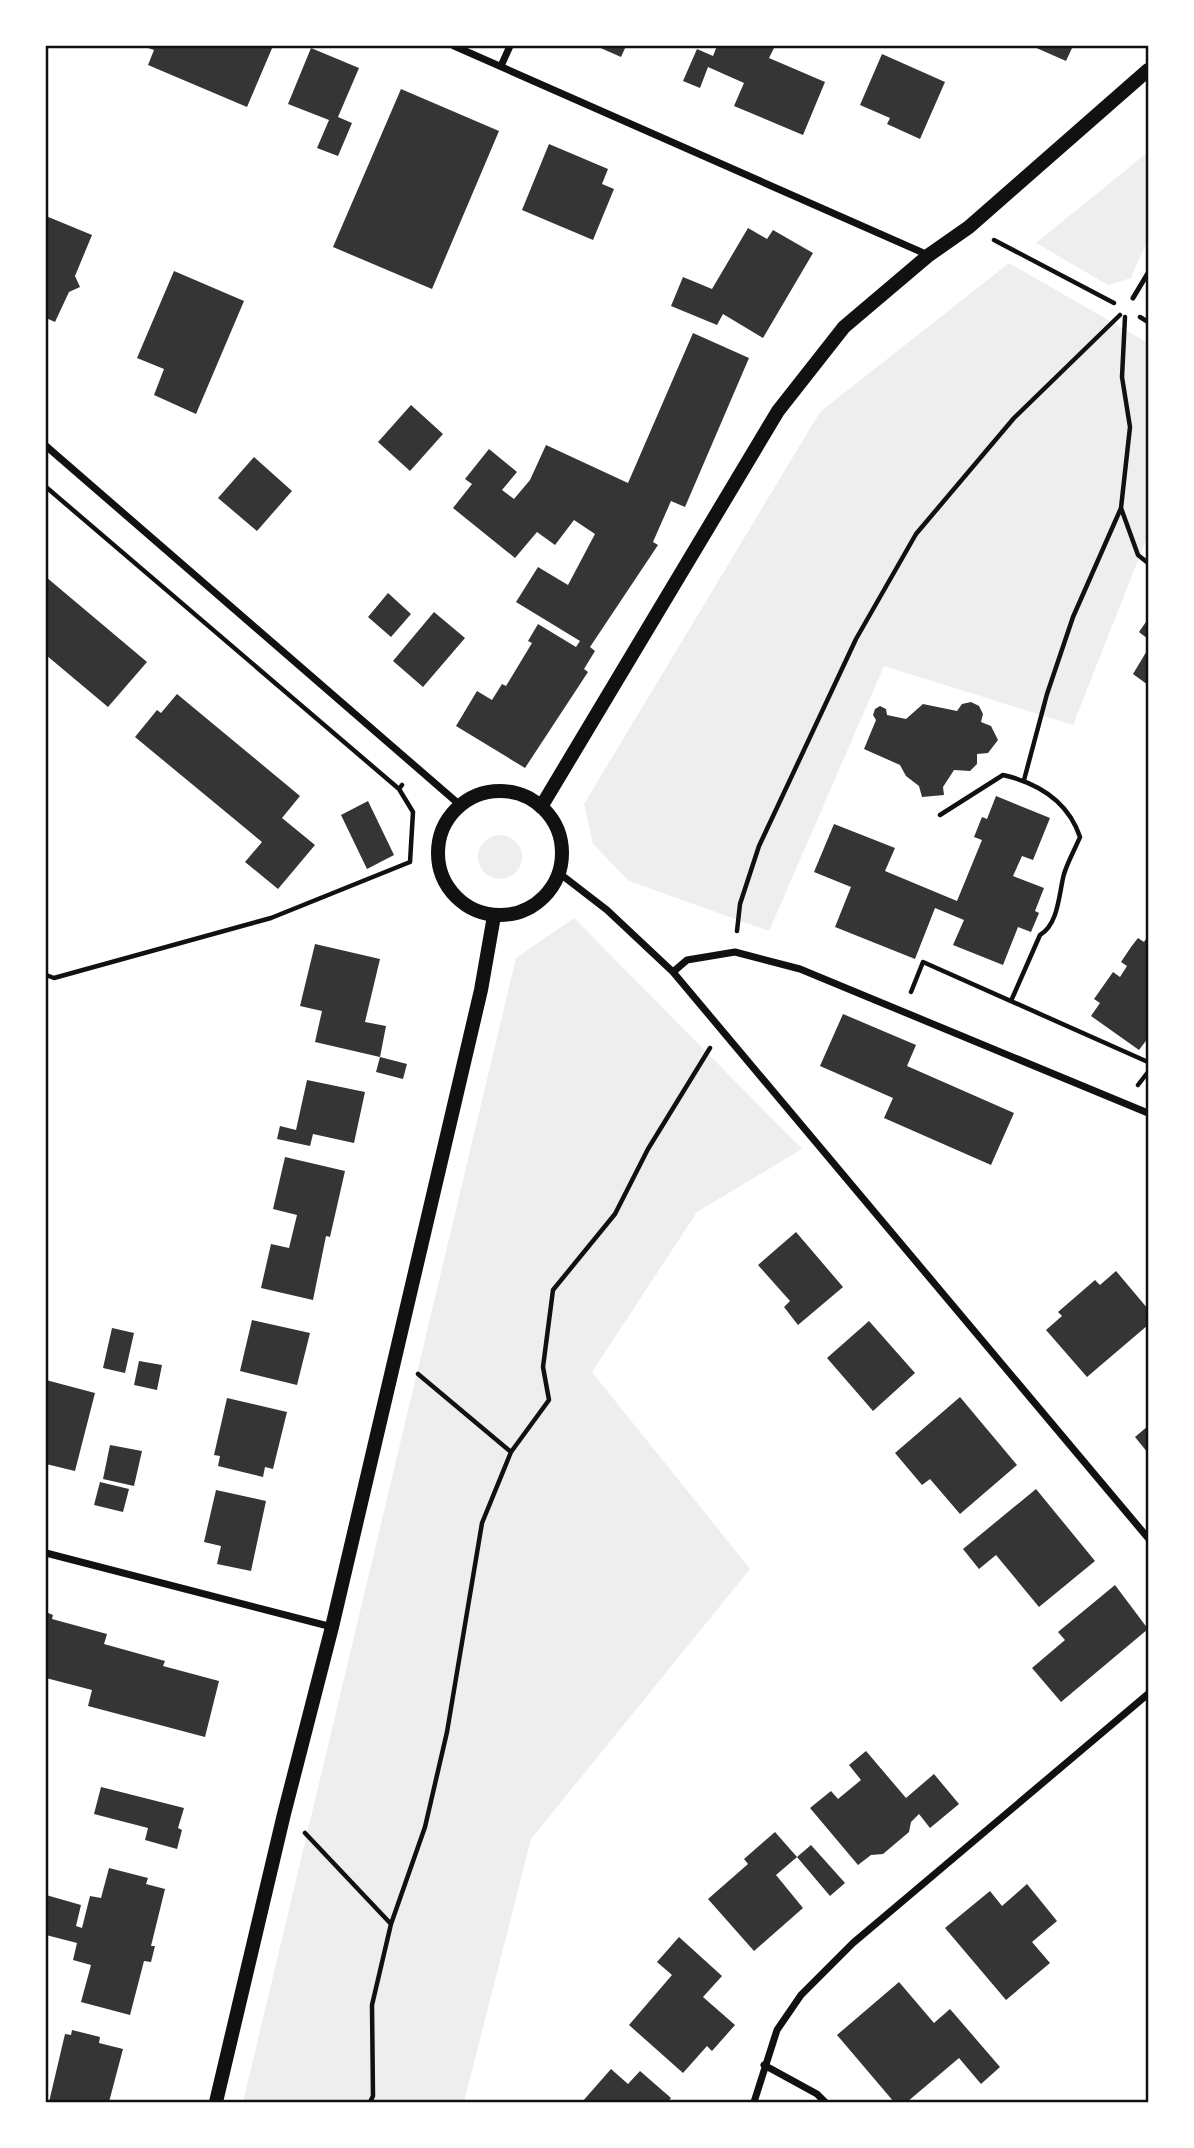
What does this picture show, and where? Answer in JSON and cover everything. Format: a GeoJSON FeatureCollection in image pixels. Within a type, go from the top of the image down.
{"type":"FeatureCollection","features":[{"type":"Feature","properties":{"kind":"main road"},"geometry":{"type":"LineString","coordinates":[[541,807],[778,411],[844,327],[929,255],[969,227],[1149,70]]}},
{"type":"Feature","properties":{"kind":"main road"},"geometry":{"type":"LineString","coordinates":[[501,791],[523,795],[541,807],[553,820],[560,838],[562,855],[559,873],[549,891],[534,906],[515,914],[494,916],[474,910],[456,898],[441,871],[438,840],[446,821],[460,805],[479,794],[501,791]]}},
{"type":"Feature","properties":{"kind":"main road"},"geometry":{"type":"LineString","coordinates":[[216,2102],[284,1811],[332,1627],[481,990],[494,916]]}},
{"type":"Feature","properties":{"kind":"street"},"geometry":{"type":"LineString","coordinates":[[454,46],[929,255]]}},
{"type":"Feature","properties":{"kind":"street"},"geometry":{"type":"LineString","coordinates":[[501,66],[510,46]]}},
{"type":"Feature","properties":{"kind":"street"},"geometry":{"type":"LineString","coordinates":[[46,446],[460,805]]}},
{"type":"Feature","properties":{"kind":"street"},"geometry":{"type":"LineString","coordinates":[[559,873],[607,910],[673,972],[1149,1538]]}},
{"type":"Feature","properties":{"kind":"street"},"geometry":{"type":"LineString","coordinates":[[673,972],[687,960],[735,952],[800,970],[1149,1112]]}},
{"type":"Feature","properties":{"kind":"street"},"geometry":{"type":"LineString","coordinates":[[46,1553],[332,1627]]}},
{"type":"Feature","properties":{"kind":"street"},"geometry":{"type":"LineString","coordinates":[[754,2102],[764,2065],[778,2030],[801,1996],[853,1943],[1149,1694]]}},
{"type":"Feature","properties":{"kind":"street"},"geometry":{"type":"LineString","coordinates":[[764,2065],[817,2094],[825,2102]]}},
{"type":"Feature","properties":{"kind":"lane"},"geometry":{"type":"LineString","coordinates":[[1133,298],[1149,273]]}},
{"type":"Feature","properties":{"kind":"path"},"geometry":{"type":"LineString","coordinates":[[969,227],[1126,309]]}},
{"type":"Feature","properties":{"kind":"path"},"geometry":{"type":"LineString","coordinates":[[1024,780],[1047,694],[1073,617],[1121,508],[1129,427],[1122,377],[1126,309]]}},
{"type":"Feature","properties":{"kind":"path"},"geometry":{"type":"LineString","coordinates":[[735,952],[740,904],[759,846],[856,639],[916,534],[1014,418],[1126,309]]}},
{"type":"Feature","properties":{"kind":"path"},"geometry":{"type":"LineString","coordinates":[[1137,316],[1149,322]]}},
{"type":"Feature","properties":{"kind":"path"},"geometry":{"type":"LineString","coordinates":[[46,487],[399,789],[413,812],[410,862],[271,918],[54,978],[46,975]]}},
{"type":"Feature","properties":{"kind":"path"},"geometry":{"type":"LineString","coordinates":[[1121,508],[1138,555],[1149,563]]}},
{"type":"Feature","properties":{"kind":"path"},"geometry":{"type":"LineString","coordinates":[[399,789],[416,768]]}},
{"type":"Feature","properties":{"kind":"path"},"geometry":{"type":"LineString","coordinates":[[940,815],[1003,775],[1024,780],[1052,796],[1074,820],[1080,837],[1063,877],[1064,887],[1047,930],[1040,935],[1011,1001]]}},
{"type":"Feature","properties":{"kind":"path"},"geometry":{"type":"LineString","coordinates":[[902,1012],[923,962],[1149,1062]]}},
{"type":"Feature","properties":{"kind":"path"},"geometry":{"type":"LineString","coordinates":[[370,2102],[373,2096],[372,2005],[391,1924],[425,1828],[447,1732],[482,1523],[511,1452],[549,1400],[543,1367],[553,1290],[615,1214],[648,1149],[722,1030]]}},
{"type":"Feature","properties":{"kind":"path"},"geometry":{"type":"LineString","coordinates":[[395,1355],[511,1452]]}},
{"type":"Feature","properties":{"kind":"path"},"geometry":{"type":"LineString","coordinates":[[284,1811],[391,1924]]}},
{"type":"Feature","properties":{"kind":"shaded area"},"geometry":{"type":"Polygon","coordinates":[[[1148,152],[1148,239],[1131,278],[1108,285],[1036,243],[1148,152]]]}},
{"type":"Feature","properties":{"kind":"shaded area"},"geometry":{"type":"Polygon","coordinates":[[[1009,263],[1148,343],[1148,535],[1073,725],[884,666],[769,931],[629,881],[593,844],[584,804],[820,412],[1009,263]]]}},
{"type":"Feature","properties":{"kind":"shaded area"},"geometry":{"type":"Polygon","coordinates":[[[500,835],[515,842],[522,857],[515,872],[500,879],[485,872],[478,857],[485,842],[500,835]]]}},
{"type":"Feature","properties":{"kind":"shaded area"},"geometry":{"type":"Polygon","coordinates":[[[574,918],[802,1149],[697,1212],[592,1372],[750,1569],[531,1839],[464,2102],[243,2102],[516,958],[574,918]]]}},
{"type":"Feature","properties":{"kind":"building"},"geometry":{"type":"Polygon","coordinates":[[[142,46],[273,46],[247,107],[148,65],[154,50],[142,46]]]}},
{"type":"Feature","properties":{"kind":"building"},"geometry":{"type":"Polygon","coordinates":[[[596,46],[626,46],[621,57],[596,46]]]}},
{"type":"Feature","properties":{"kind":"building"},"geometry":{"type":"Polygon","coordinates":[[[717,46],[775,46],[769,58],[825,82],[803,135],[734,106],[744,83],[708,67],[700,88],[683,81],[697,49],[713,56],[717,46]]]}},
{"type":"Feature","properties":{"kind":"building"},"geometry":{"type":"Polygon","coordinates":[[[1032,46],[1073,46],[1066,61],[1032,46]]]}},
{"type":"Feature","properties":{"kind":"building"},"geometry":{"type":"Polygon","coordinates":[[[311,48],[359,68],[338,117],[352,123],[338,156],[317,148],[329,120],[288,104],[311,48]]]}},
{"type":"Feature","properties":{"kind":"building"},"geometry":{"type":"Polygon","coordinates":[[[882,54],[945,82],[920,139],[887,124],[890,118],[860,105],[882,54]]]}},
{"type":"Feature","properties":{"kind":"building"},"geometry":{"type":"Polygon","coordinates":[[[401,89],[499,131],[432,289],[333,247],[401,89]]]}},
{"type":"Feature","properties":{"kind":"building"},"geometry":{"type":"Polygon","coordinates":[[[549,144],[608,169],[602,184],[614,189],[593,240],[522,210],[549,144]]]}},
{"type":"Feature","properties":{"kind":"building"},"geometry":{"type":"Polygon","coordinates":[[[46,216],[92,235],[75,276],[80,287],[69,292],[55,322],[46,318],[46,216]]]}},
{"type":"Feature","properties":{"kind":"building"},"geometry":{"type":"Polygon","coordinates":[[[748,228],[767,239],[773,230],[813,253],[763,338],[723,314],[717,325],[671,306],[683,277],[712,289],[748,228]]]}},
{"type":"Feature","properties":{"kind":"building"},"geometry":{"type":"Polygon","coordinates":[[[174,271],[244,301],[196,414],[154,395],[164,369],[137,358],[174,271]]]}},
{"type":"Feature","properties":{"kind":"building"},"geometry":{"type":"Polygon","coordinates":[[[693,333],[749,358],[685,507],[671,501],[653,542],[658,545],[590,647],[595,651],[584,669],[588,672],[525,768],[456,726],[477,691],[492,700],[502,684],[506,686],[532,643],[528,641],[538,624],[576,647],[580,641],[516,602],[538,567],[568,585],[595,534],[574,520],[555,545],[537,532],[515,558],[453,508],[472,484],[465,479],[489,449],[517,472],[502,490],[514,499],[530,480],[546,445],[628,483],[693,333]]]}},
{"type":"Feature","properties":{"kind":"building"},"geometry":{"type":"Polygon","coordinates":[[[411,405],[443,434],[410,471],[378,442],[411,405]]]}},
{"type":"Feature","properties":{"kind":"building"},"geometry":{"type":"Polygon","coordinates":[[[254,457],[292,491],[257,531],[218,498],[254,457]]]}},
{"type":"Feature","properties":{"kind":"building"},"geometry":{"type":"Polygon","coordinates":[[[46,577],[147,662],[108,707],[46,655],[46,577]]]}},
{"type":"Feature","properties":{"kind":"building"},"geometry":{"type":"Polygon","coordinates":[[[388,593],[411,614],[391,637],[368,617],[388,593]]]}},
{"type":"Feature","properties":{"kind":"building"},"geometry":{"type":"Polygon","coordinates":[[[434,612],[465,638],[423,687],[393,661],[434,612]]]}},
{"type":"Feature","properties":{"kind":"building"},"geometry":{"type":"Polygon","coordinates":[[[1148,619],[1148,639],[1139,632],[1148,619]]]}},
{"type":"Feature","properties":{"kind":"building"},"geometry":{"type":"Polygon","coordinates":[[[1148,649],[1148,685],[1133,674],[1148,649]]]}},
{"type":"Feature","properties":{"kind":"building"},"geometry":{"type":"Polygon","coordinates":[[[177,694],[300,796],[282,818],[315,845],[278,889],[245,862],[262,842],[135,737],[157,710],[161,713],[177,694]]]}},
{"type":"Feature","properties":{"kind":"building"},"geometry":{"type":"Polygon","coordinates":[[[971,702],[979,706],[983,714],[981,722],[991,726],[998,740],[988,753],[977,754],[977,764],[970,771],[954,770],[943,787],[944,795],[922,797],[919,786],[906,776],[900,765],[864,749],[876,720],[873,715],[875,709],[880,706],[886,709],[887,715],[906,719],[923,704],[957,711],[962,704],[971,702]]]}},
{"type":"Feature","properties":{"kind":"building"},"geometry":{"type":"Polygon","coordinates":[[[996,796],[1050,818],[1033,860],[1022,856],[1013,876],[1044,888],[1035,911],[1039,913],[1031,932],[1018,927],[1003,965],[953,945],[964,920],[935,908],[915,959],[835,927],[851,887],[814,872],[834,824],[895,848],[885,871],[957,901],[982,840],[974,837],[982,817],[987,819],[996,796]]]}},
{"type":"Feature","properties":{"kind":"building"},"geometry":{"type":"Polygon","coordinates":[[[368,801],[394,855],[367,869],[341,815],[368,801]]]}},
{"type":"Feature","properties":{"kind":"building"},"geometry":{"type":"Polygon","coordinates":[[[1148,936],[1148,1038],[1139,1050],[1091,1016],[1100,1003],[1094,999],[1113,972],[1120,977],[1127,966],[1121,962],[1131,947],[1138,938],[1144,942],[1148,936]]]}},
{"type":"Feature","properties":{"kind":"building"},"geometry":{"type":"Polygon","coordinates":[[[315,944],[380,959],[365,1022],[386,1026],[380,1057],[315,1042],[322,1011],[300,1006],[315,944]]]}},
{"type":"Feature","properties":{"kind":"building"},"geometry":{"type":"Polygon","coordinates":[[[843,1014],[916,1045],[907,1066],[1014,1113],[991,1165],[884,1118],[893,1098],[820,1066],[843,1014]]]}},
{"type":"Feature","properties":{"kind":"building"},"geometry":{"type":"Polygon","coordinates":[[[380,1057],[407,1064],[403,1079],[376,1072],[380,1057]]]}},
{"type":"Feature","properties":{"kind":"building"},"geometry":{"type":"Polygon","coordinates":[[[307,1080],[365,1092],[354,1143],[313,1134],[310,1146],[277,1139],[280,1126],[296,1130],[307,1080]]]}},
{"type":"Feature","properties":{"kind":"building"},"geometry":{"type":"Polygon","coordinates":[[[285,1157],[345,1171],[330,1237],[326,1236],[313,1300],[261,1288],[271,1244],[289,1248],[297,1215],[273,1209],[285,1157]]]}},
{"type":"Feature","properties":{"kind":"building"},"geometry":{"type":"Polygon","coordinates":[[[796,1232],[843,1287],[798,1325],[784,1307],[790,1301],[758,1265],[796,1232]]]}},
{"type":"Feature","properties":{"kind":"building"},"geometry":{"type":"Polygon","coordinates":[[[1116,1271],[1148,1309],[1148,1325],[1087,1377],[1046,1330],[1062,1316],[1058,1312],[1095,1280],[1100,1285],[1116,1271]]]}},
{"type":"Feature","properties":{"kind":"building"},"geometry":{"type":"Polygon","coordinates":[[[252,1320],[310,1333],[297,1385],[240,1371],[252,1320]]]}},
{"type":"Feature","properties":{"kind":"building"},"geometry":{"type":"Polygon","coordinates":[[[869,1321],[915,1373],[873,1411],[827,1358],[869,1321]]]}},
{"type":"Feature","properties":{"kind":"building"},"geometry":{"type":"Polygon","coordinates":[[[112,1328],[134,1333],[125,1373],[103,1368],[112,1328]]]}},
{"type":"Feature","properties":{"kind":"building"},"geometry":{"type":"Polygon","coordinates":[[[139,1361],[162,1365],[157,1390],[134,1385],[139,1361]]]}},
{"type":"Feature","properties":{"kind":"building"},"geometry":{"type":"Polygon","coordinates":[[[46,1380],[95,1393],[75,1471],[46,1464],[46,1380]]]}},
{"type":"Feature","properties":{"kind":"building"},"geometry":{"type":"Polygon","coordinates":[[[960,1397],[1017,1465],[960,1514],[930,1479],[922,1485],[895,1453],[960,1397]]]}},
{"type":"Feature","properties":{"kind":"building"},"geometry":{"type":"Polygon","coordinates":[[[227,1398],[287,1412],[273,1469],[265,1467],[263,1477],[218,1466],[220,1456],[214,1455],[227,1398]]]}},
{"type":"Feature","properties":{"kind":"building"},"geometry":{"type":"Polygon","coordinates":[[[1148,1426],[1148,1453],[1135,1437],[1148,1426]]]}},
{"type":"Feature","properties":{"kind":"building"},"geometry":{"type":"Polygon","coordinates":[[[110,1445],[142,1451],[134,1486],[103,1479],[110,1445]]]}},
{"type":"Feature","properties":{"kind":"building"},"geometry":{"type":"Polygon","coordinates":[[[100,1482],[129,1489],[123,1512],[94,1505],[100,1482]]]}},
{"type":"Feature","properties":{"kind":"building"},"geometry":{"type":"Polygon","coordinates":[[[1036,1489],[1095,1561],[1039,1607],[996,1555],[979,1569],[963,1549],[1036,1489]]]}},
{"type":"Feature","properties":{"kind":"building"},"geometry":{"type":"Polygon","coordinates":[[[216,1490],[266,1501],[251,1571],[217,1564],[221,1546],[204,1542],[216,1490]]]}},
{"type":"Feature","properties":{"kind":"building"},"geometry":{"type":"Polygon","coordinates":[[[1115,1585],[1148,1629],[1061,1702],[1032,1668],[1065,1640],[1058,1632],[1115,1585]]]}},
{"type":"Feature","properties":{"kind":"building"},"geometry":{"type":"Polygon","coordinates":[[[46,1612],[53,1615],[52,1619],[107,1634],[104,1644],[165,1661],[163,1666],[219,1681],[205,1737],[88,1706],[92,1690],[46,1678],[46,1612]]]}},
{"type":"Feature","properties":{"kind":"building"},"geometry":{"type":"Polygon","coordinates":[[[866,1751],[906,1798],[934,1774],[959,1804],[930,1828],[919,1814],[911,1822],[909,1832],[883,1854],[871,1855],[858,1865],[810,1808],[831,1791],[838,1799],[861,1780],[849,1765],[866,1751]]]}},
{"type":"Feature","properties":{"kind":"building"},"geometry":{"type":"Polygon","coordinates":[[[101,1787],[184,1808],[178,1828],[182,1830],[177,1849],[145,1840],[148,1828],[94,1814],[101,1787]]]}},
{"type":"Feature","properties":{"kind":"building"},"geometry":{"type":"Polygon","coordinates":[[[775,1832],[797,1857],[776,1875],[803,1908],[754,1951],[708,1899],[748,1864],[744,1859],[775,1832]]]}},
{"type":"Feature","properties":{"kind":"building"},"geometry":{"type":"Polygon","coordinates":[[[811,1845],[845,1883],[830,1896],[797,1857],[811,1845]]]}},
{"type":"Feature","properties":{"kind":"building"},"geometry":{"type":"Polygon","coordinates":[[[109,1868],[148,1878],[146,1884],[165,1889],[151,1946],[155,1946],[151,1962],[144,1961],[130,2015],[81,2002],[91,1965],[73,1960],[77,1943],[46,1935],[46,1895],[81,1905],[76,1926],[82,1928],[90,1896],[101,1898],[109,1868]]]}},
{"type":"Feature","properties":{"kind":"building"},"geometry":{"type":"Polygon","coordinates":[[[1027,1884],[1057,1921],[1032,1942],[1050,1963],[1006,2000],[945,1928],[990,1891],[1002,1906],[1027,1884]]]}},
{"type":"Feature","properties":{"kind":"building"},"geometry":{"type":"Polygon","coordinates":[[[679,1937],[722,1976],[703,1997],[735,2025],[712,2051],[707,2046],[683,2073],[629,2025],[672,1975],[657,1962],[679,1937]]]}},
{"type":"Feature","properties":{"kind":"building"},"geometry":{"type":"Polygon","coordinates":[[[899,1982],[934,2023],[950,2009],[1000,2067],[981,2084],[959,2058],[907,2102],[894,2102],[837,2035],[899,1982]]]}},
{"type":"Feature","properties":{"kind":"building"},"geometry":{"type":"Polygon","coordinates":[[[72,2030],[100,2037],[99,2043],[123,2049],[109,2102],[49,2102],[65,2034],[71,2035],[72,2030]]]}},
{"type":"Feature","properties":{"kind":"building"},"geometry":{"type":"Polygon","coordinates":[[[611,2069],[628,2084],[640,2071],[671,2098],[668,2102],[582,2102],[611,2069]]]}}]}
